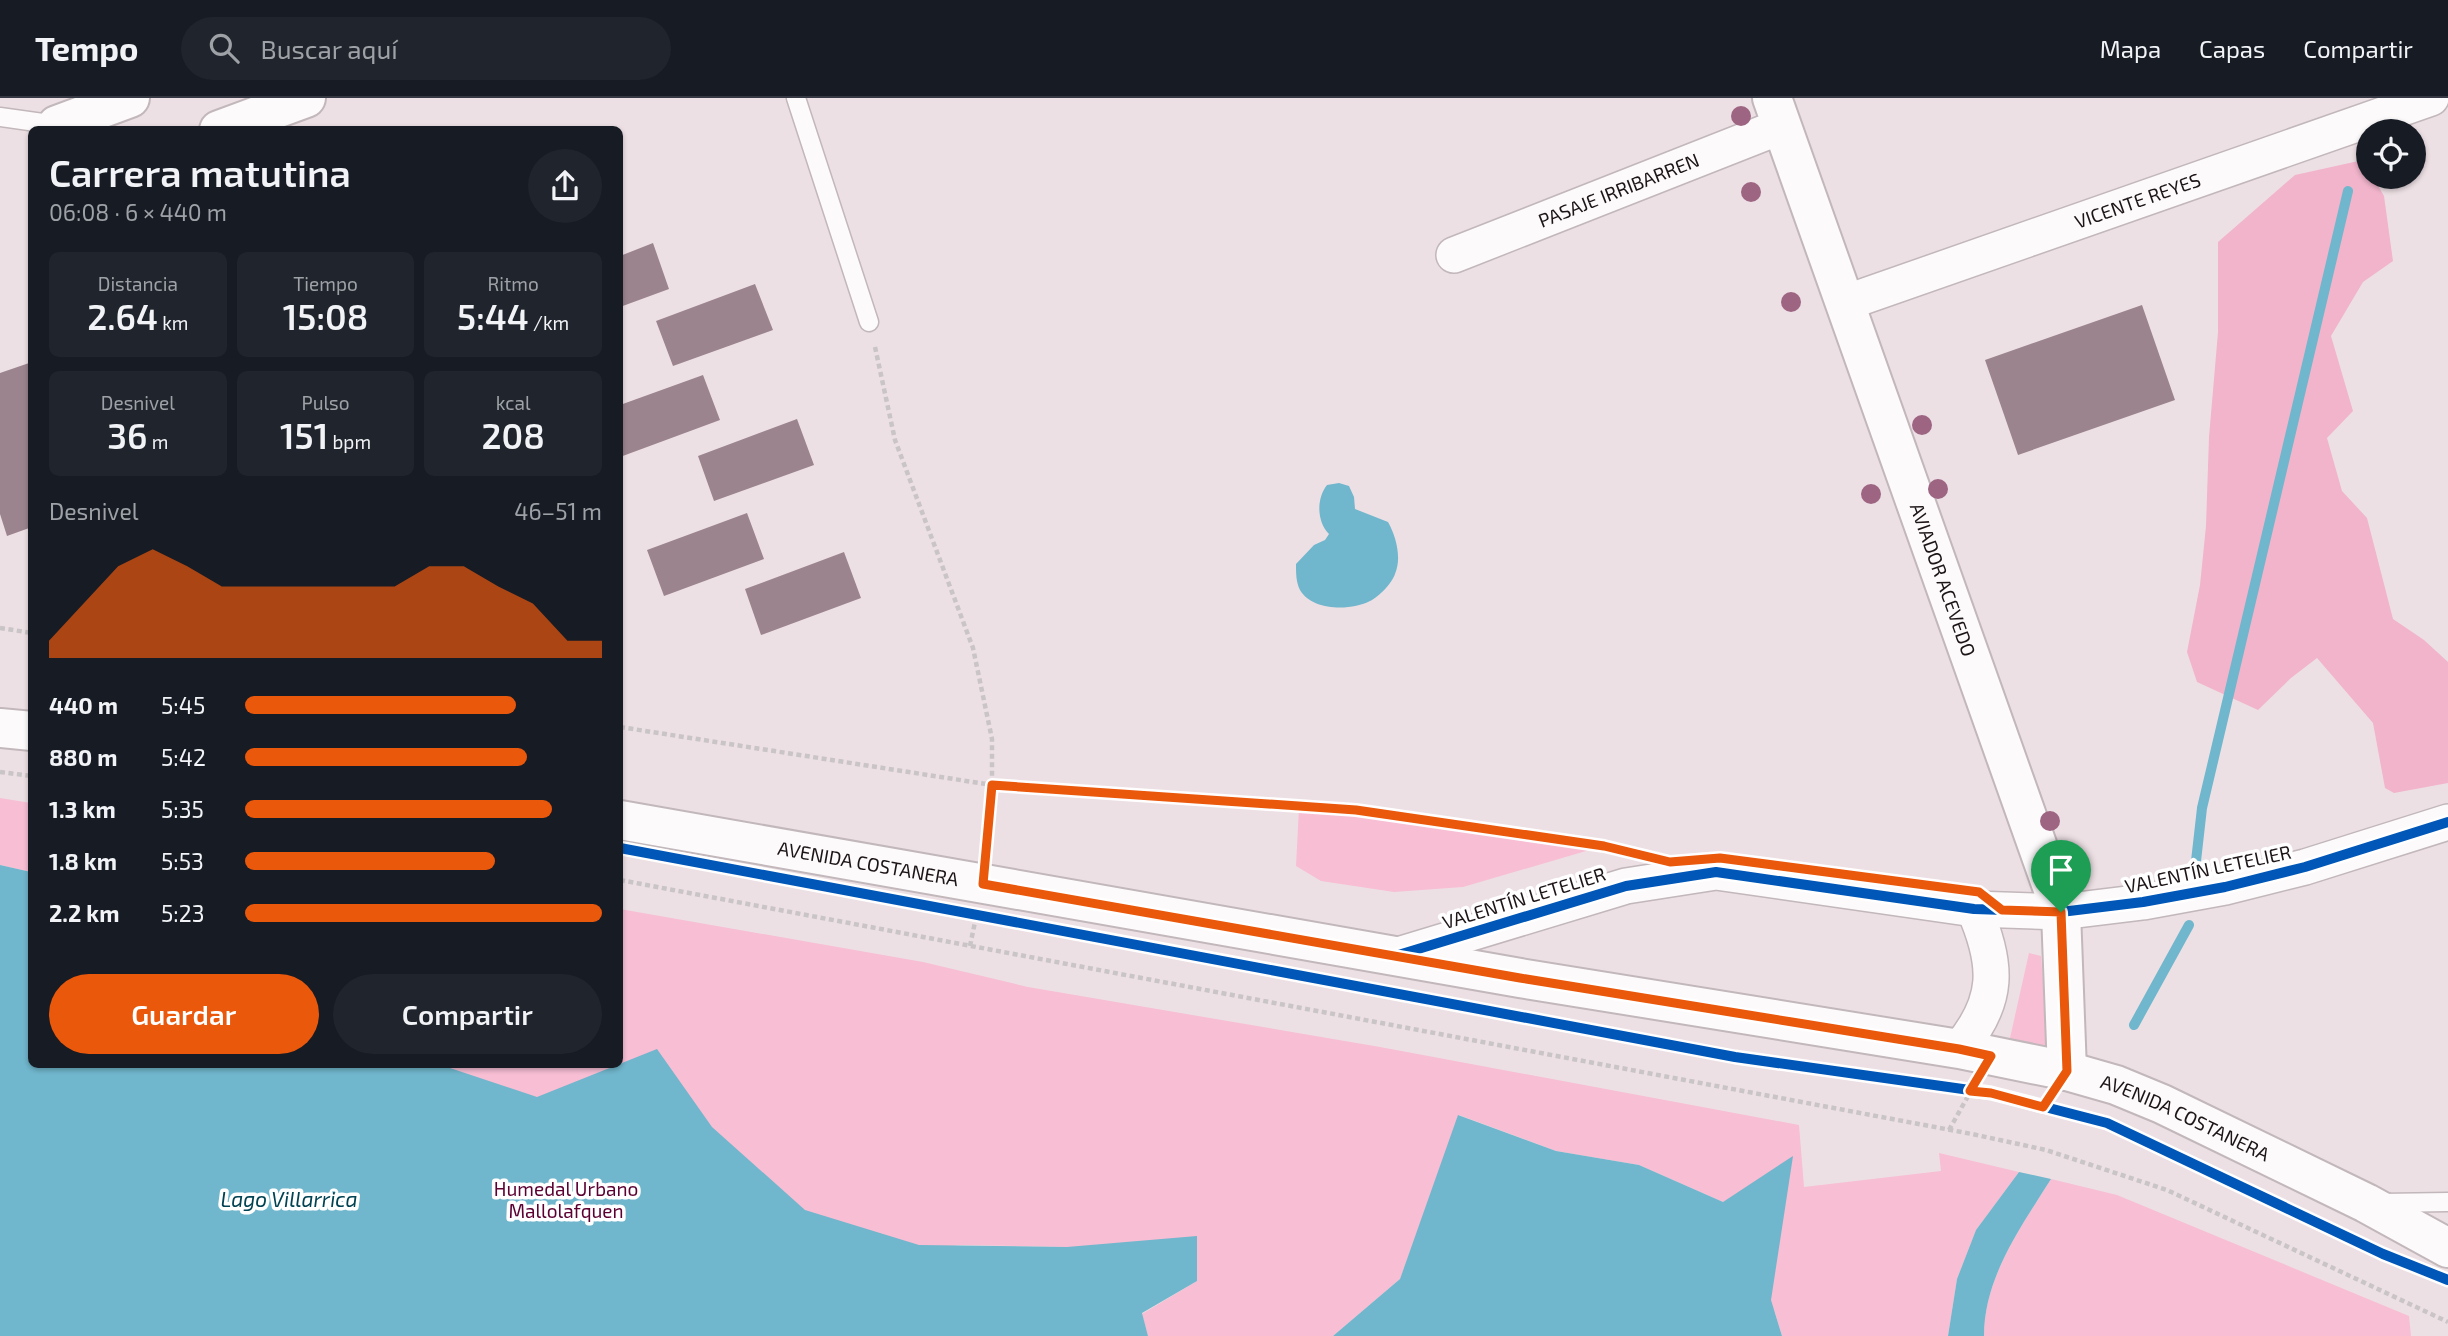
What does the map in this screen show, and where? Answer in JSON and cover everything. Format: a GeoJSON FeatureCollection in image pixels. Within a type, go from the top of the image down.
{"type":"FeatureCollection","features":[{"type":"Feature","properties":{"kind":"main road"},"geometry":{"type":"LineString","coordinates":[[54,118],[130,98]]}},
{"type":"Feature","properties":{"kind":"main road"},"geometry":{"type":"LineString","coordinates":[[230,126],[306,98]]}},
{"type":"Feature","properties":{"kind":"main road","name":"AVIADOR ACEVEDO"},"geometry":{"type":"LineString","coordinates":[[1777,112],[2061,912],[2067,1071]]}},
{"type":"Feature","properties":{"kind":"main road"},"geometry":{"type":"LineString","coordinates":[[0,728],[28,731]]}},
{"type":"Feature","properties":{"kind":"main road","name":"AVENIDA COSTANERA"},"geometry":{"type":"LineString","coordinates":[[623,821],[979,904],[1395,956],[1975,1052],[2067,1071],[2116,1085],[2162,1104],[2366,1203],[2448,1248]]}},
{"type":"Feature","properties":{"kind":"street","name":"VICENTE REYES"},"geometry":{"type":"LineString","coordinates":[[1845,303],[2431,98]]}},
{"type":"Feature","properties":{"kind":"street","name":"PASAJE IRRIBARREN"},"geometry":{"type":"LineString","coordinates":[[1454,255],[1777,112]]}},
{"type":"Feature","properties":{"kind":"street","name":"VALENTÍN LETELIER"},"geometry":{"type":"LineString","coordinates":[[1395,956],[1626,886],[1716,872],[1974,909],[2061,912],[2131,904],[2225,887],[2305,867],[2448,822]]}},
{"type":"Feature","properties":{"kind":"street"},"geometry":{"type":"LineString","coordinates":[[1974,909],[1988,941],[1993,974],[1985,1006],[1974,1031],[1975,1052]]}},
{"type":"Feature","properties":{"kind":"lane"},"geometry":{"type":"LineString","coordinates":[[796,98],[869,322]]}},
{"type":"Feature","properties":{"kind":"lane"},"geometry":{"type":"LineString","coordinates":[[0,117],[54,118]]}},
{"type":"Feature","properties":{"kind":"lane"},"geometry":{"type":"LineString","coordinates":[[2366,1203],[2448,1202]]}},
{"type":"Feature","properties":{"kind":"path"},"geometry":{"type":"LineString","coordinates":[[869,322],[895,439],[973,648],[992,739],[992,785],[979,904]]}},
{"type":"Feature","properties":{"kind":"path"},"geometry":{"type":"LineString","coordinates":[[0,628],[28,632]]}},
{"type":"Feature","properties":{"kind":"path"},"geometry":{"type":"LineString","coordinates":[[623,727],[992,785],[1356,810],[1617,849]]}},
{"type":"Feature","properties":{"kind":"path"},"geometry":{"type":"LineString","coordinates":[[0,772],[28,776]]}},
{"type":"Feature","properties":{"kind":"path"},"geometry":{"type":"LineString","coordinates":[[623,881],[2046,1150],[2167,1190],[2448,1322]]}},
{"type":"Feature","properties":{"kind":"path"},"geometry":{"type":"LineString","coordinates":[[1949,1130],[1976,1091],[1975,1052]]}},
{"type":"Feature","properties":{"kind":"path"},"geometry":{"type":"LineString","coordinates":[[1957,1089],[1976,1091]]}},
{"type":"Feature","properties":{"kind":"green space"},"geometry":{"type":"Polygon","coordinates":[[[0,798],[28,803],[28,871],[0,865],[0,798]]]}},
{"type":"Feature","properties":{"kind":"green space"},"geometry":{"type":"Polygon","coordinates":[[[1299,808],[1356,810],[1603,846],[1463,887],[1394,892],[1321,881],[1296,866],[1299,808]]]}},
{"type":"Feature","properties":{"kind":"green space","name":"Humedal Urbano Mallolafquen"},"geometry":{"type":"Polygon","coordinates":[[[0,896],[28,1043],[28,1068],[623,1068],[623,910],[923,962],[1028,987],[1380,1047],[1799,1125],[1804,1187],[1941,1171],[1939,1153],[2019,1172],[1976,1230],[1957,1279],[1948,1336],[1782,1336],[1775,1313],[1723,1202],[1639,1165],[1556,1151],[1459,1115],[1400,1279],[1333,1336],[1148,1336],[1142,1314],[1197,1281],[1067,1247],[962,1245],[0,1336],[0,896]]]}},
{"type":"Feature","properties":{"kind":"green space"},"geometry":{"type":"Polygon","coordinates":[[[2029,953],[2041,956],[2049,1057],[2008,1047],[2029,953]]]}},
{"type":"Feature","properties":{"kind":"green space"},"geometry":{"type":"Polygon","coordinates":[[[2051,1179],[2117,1195],[2409,1316],[2411,1336],[1984,1336],[1990,1293],[1997,1273],[2006,1253],[2051,1179]]]}},
{"type":"Feature","properties":{"kind":"shaded area"},"geometry":{"type":"Polygon","coordinates":[[[2356,162],[2356,189],[2380,189],[2384,196],[2393,261],[2363,282],[2331,336],[2353,411],[2327,438],[2342,491],[2367,518],[2393,619],[2424,640],[2448,662],[2448,783],[2394,793],[2385,788],[2373,723],[2317,658],[2291,678],[2258,710],[2197,682],[2187,652],[2200,585],[2206,526],[2209,437],[2218,332],[2218,242],[2295,175],[2356,162]]]}},
{"type":"Feature","properties":{"kind":"water"},"geometry":{"type":"Polygon","coordinates":[[[1339,483],[1349,486],[1355,509],[1388,522],[1396,540],[1398,554],[1395,574],[1374,599],[1353,606],[1332,607],[1313,602],[1300,590],[1296,564],[1329,534],[1320,517],[1321,497],[1327,485],[1339,483]]]}},
{"type":"Feature","properties":{"kind":"water","name":"Lago Villarrica"},"geometry":{"type":"Polygon","coordinates":[[[0,865],[28,871],[28,1068],[450,1068],[537,1097],[610,1068],[623,1068],[623,1063],[657,1049],[712,1127],[805,1210],[919,1245],[1067,1247],[1197,1236],[1197,1281],[1142,1313],[1148,1336],[0,1336],[0,865]]]}},
{"type":"Feature","properties":{"kind":"water"},"geometry":{"type":"Polygon","coordinates":[[[1458,1115],[1556,1151],[1639,1165],[1723,1202],[1793,1156],[1771,1300],[1782,1336],[1333,1336],[1400,1279],[1458,1115]]]}},
{"type":"Feature","properties":{"kind":"water"},"geometry":{"type":"Polygon","coordinates":[[[2019,1172],[2051,1179],[2006,1253],[1997,1273],[1990,1293],[1984,1336],[1948,1336],[1957,1279],[1976,1230],[2019,1172]]]}},
{"type":"Feature","properties":{"kind":"building"},"geometry":{"type":"Polygon","coordinates":[[[653,243],[669,289],[623,306],[623,255],[653,243]]]}},
{"type":"Feature","properties":{"kind":"building"},"geometry":{"type":"Polygon","coordinates":[[[755,284],[773,330],[673,366],[656,321],[755,284]]]}},
{"type":"Feature","properties":{"kind":"building"},"geometry":{"type":"Polygon","coordinates":[[[2142,305],[2175,400],[2018,455],[1985,360],[2142,305]]]}},
{"type":"Feature","properties":{"kind":"building"},"geometry":{"type":"Polygon","coordinates":[[[28,363],[28,528],[7,536],[0,514],[0,373],[28,363]]]}},
{"type":"Feature","properties":{"kind":"building"},"geometry":{"type":"Polygon","coordinates":[[[703,375],[720,420],[623,456],[623,404],[703,375]]]}},
{"type":"Feature","properties":{"kind":"building"},"geometry":{"type":"Polygon","coordinates":[[[797,419],[814,465],[714,501],[698,456],[797,419]]]}},
{"type":"Feature","properties":{"kind":"building"},"geometry":{"type":"Polygon","coordinates":[[[747,513],[764,559],[664,596],[647,550],[747,513]]]}},
{"type":"Feature","properties":{"kind":"building"},"geometry":{"type":"Polygon","coordinates":[[[844,552],[861,598],[761,635],[745,589],[844,552]]]}},
{"type":"Feature","properties":{"kind":"waterway"},"geometry":{"type":"LineString","coordinates":[[2196,861],[2202,808],[2348,191]]}},
{"type":"Feature","properties":{"kind":"waterway"},"geometry":{"type":"LineString","coordinates":[[2134,1025],[2189,925]]}},
{"type":"Feature","properties":{"kind":"cycle path"},"geometry":{"type":"LineString","coordinates":[[1395,956],[1626,886],[1716,872],[1974,909],[2061,912],[2143,902],[2225,887],[2305,867],[2448,822]]}},
{"type":"Feature","properties":{"kind":"cycle path"},"geometry":{"type":"LineString","coordinates":[[623,849],[1735,1057],[1991,1093],[2107,1123],[2383,1254],[2448,1280]]}},
{"type":"Feature","properties":{"kind":"route"},"geometry":{"type":"LineString","coordinates":[[992,785],[1356,810],[1604,846],[1670,862],[1720,858],[1979,892],[2002,910],[2061,912],[2067,1071],[2043,1107],[1991,1093],[1970,1091],[1991,1056],[1959,1049],[1520,978],[983,884],[992,785]]}}]}
